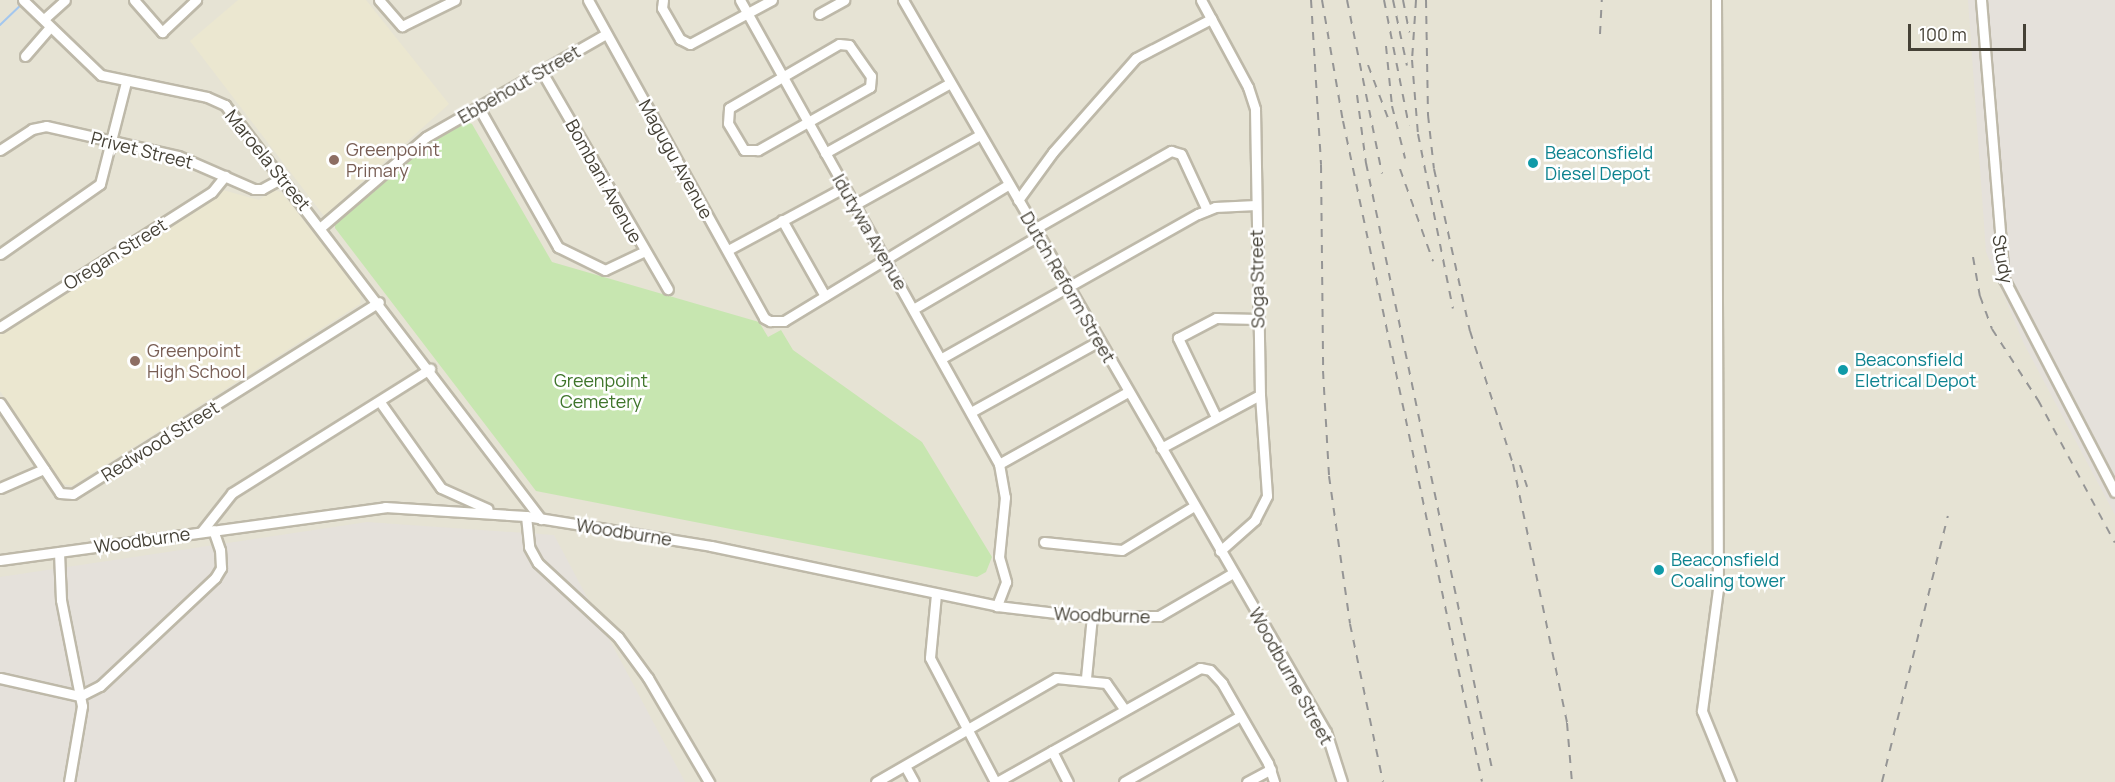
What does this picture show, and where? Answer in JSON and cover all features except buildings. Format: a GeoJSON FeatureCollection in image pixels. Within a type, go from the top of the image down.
{"type":"FeatureCollection","features":[{"type":"Feature","properties":{"kind":"street"},"geometry":{"type":"LineString","coordinates":[[24,56],[65,0]]}},
{"type":"Feature","properties":{"kind":"street"},"geometry":{"type":"LineString","coordinates":[[134,0],[162,32],[196,0]]}},
{"type":"Feature","properties":{"kind":"street"},"geometry":{"type":"LineString","coordinates":[[379,0],[402,26],[455,0]]}},
{"type":"Feature","properties":{"kind":"street","name":"Magugu Avenue"},"geometry":{"type":"LineString","coordinates":[[588,0],[764,318],[784,321],[825,296]]}},
{"type":"Feature","properties":{"kind":"street"},"geometry":{"type":"LineString","coordinates":[[663,0],[662,8],[680,39],[690,44],[772,0]]}},
{"type":"Feature","properties":{"kind":"street","name":"Idutywa Avenue"},"geometry":{"type":"LineString","coordinates":[[740,0],[784,75],[843,188],[915,308],[999,464],[1005,497],[999,557],[1006,582],[997,606]]}},
{"type":"Feature","properties":{"kind":"street"},"geometry":{"type":"LineString","coordinates":[[819,14],[844,0]]}},
{"type":"Feature","properties":{"kind":"street","name":"Dutch Reform Street"},"geometry":{"type":"LineString","coordinates":[[903,0],[1233,573]]}},
{"type":"Feature","properties":{"kind":"street","name":"Soga Street"},"geometry":{"type":"LineString","coordinates":[[1201,0],[1253,99],[1260,395],[1266,504],[1255,520],[1220,550]]}},
{"type":"Feature","properties":{"kind":"street"},"geometry":{"type":"LineString","coordinates":[[1716,0],[1720,187],[1718,590],[1702,711],[1731,782]]}},
{"type":"Feature","properties":{"kind":"street","name":"Study"},"geometry":{"type":"LineString","coordinates":[[1981,0],[2004,279],[2115,492]]}},
{"type":"Feature","properties":{"kind":"street","name":"Maroela Street"},"geometry":{"type":"LineString","coordinates":[[25,2],[94,70],[126,82],[217,101],[238,120],[430,369],[541,519]]}},
{"type":"Feature","properties":{"kind":"street"},"geometry":{"type":"LineString","coordinates":[[1018,200],[1053,152],[1136,58],[1211,19]]}},
{"type":"Feature","properties":{"kind":"street","name":"Ebbehout Street"},"geometry":{"type":"LineString","coordinates":[[321,227],[414,145],[606,34]]}},
{"type":"Feature","properties":{"kind":"street"},"geometry":{"type":"LineString","coordinates":[[843,43],[849,45],[871,76],[870,87],[809,121],[750,152],[744,150],[728,123],[727,113],[732,105],[784,75],[843,43]]}},
{"type":"Feature","properties":{"kind":"street","name":"Bombani Avenue"},"geometry":{"type":"LineString","coordinates":[[542,72],[644,252],[668,289]]}},
{"type":"Feature","properties":{"kind":"street"},"geometry":{"type":"LineString","coordinates":[[0,254],[100,184],[126,82]]}},
{"type":"Feature","properties":{"kind":"street"},"geometry":{"type":"LineString","coordinates":[[825,153],[950,83]]}},
{"type":"Feature","properties":{"kind":"street"},"geometry":{"type":"LineString","coordinates":[[479,108],[558,247],[605,270],[644,252]]}},
{"type":"Feature","properties":{"kind":"street","name":"Privet Street"},"geometry":{"type":"LineString","coordinates":[[0,150],[42,126],[178,156],[259,190],[282,178]]}},
{"type":"Feature","properties":{"kind":"street"},"geometry":{"type":"LineString","coordinates":[[854,205],[980,135]]}},
{"type":"Feature","properties":{"kind":"street"},"geometry":{"type":"LineString","coordinates":[[915,308],[1171,151],[1181,154],[1207,210]]}},
{"type":"Feature","properties":{"kind":"street","name":"Oregan Street"},"geometry":{"type":"LineString","coordinates":[[0,327],[212,192],[225,176]]}},
{"type":"Feature","properties":{"kind":"street"},"geometry":{"type":"LineString","coordinates":[[782,220],[825,296],[885,257],[1009,184]]}},
{"type":"Feature","properties":{"kind":"street"},"geometry":{"type":"LineString","coordinates":[[728,250],[843,188]]}},
{"type":"Feature","properties":{"kind":"street"},"geometry":{"type":"LineString","coordinates":[[942,358],[1207,210],[1256,205]]}},
{"type":"Feature","properties":{"kind":"street","name":"Redwood Street"},"geometry":{"type":"LineString","coordinates":[[0,403],[60,493],[78,493],[379,302]]}},
{"type":"Feature","properties":{"kind":"street"},"geometry":{"type":"LineString","coordinates":[[1215,417],[1178,338],[1216,318],[1258,320]]}},
{"type":"Feature","properties":{"kind":"street"},"geometry":{"type":"LineString","coordinates":[[971,412],[1099,341]]}},
{"type":"Feature","properties":{"kind":"street"},"geometry":{"type":"LineString","coordinates":[[202,531],[232,493],[430,369]]}},
{"type":"Feature","properties":{"kind":"street"},"geometry":{"type":"LineString","coordinates":[[999,464],[1128,392]]}},
{"type":"Feature","properties":{"kind":"street"},"geometry":{"type":"LineString","coordinates":[[1161,448],[1215,417],[1260,395]]}},
{"type":"Feature","properties":{"kind":"street"},"geometry":{"type":"LineString","coordinates":[[380,402],[441,488],[494,512]]}},
{"type":"Feature","properties":{"kind":"street"},"geometry":{"type":"LineString","coordinates":[[0,488],[44,469]]}},
{"type":"Feature","properties":{"kind":"street"},"geometry":{"type":"LineString","coordinates":[[1044,542],[1122,550],[1194,506]]}},
{"type":"Feature","properties":{"kind":"street","name":"Woodburne"},"geometry":{"type":"LineString","coordinates":[[0,560],[385,507],[494,512],[526,516],[711,546],[997,606],[1092,616],[1159,616],[1233,573]]}},
{"type":"Feature","properties":{"kind":"street"},"geometry":{"type":"LineString","coordinates":[[526,516],[529,547],[538,563],[618,637],[648,678],[709,782]]}},
{"type":"Feature","properties":{"kind":"street"},"geometry":{"type":"LineString","coordinates":[[0,678],[80,696],[100,686],[215,578],[220,568],[220,550],[213,530]]}},
{"type":"Feature","properties":{"kind":"street"},"geometry":{"type":"LineString","coordinates":[[59,552],[60,600],[80,696],[82,719],[69,782]]}},
{"type":"Feature","properties":{"kind":"street","name":"Woodburne Street"},"geometry":{"type":"LineString","coordinates":[[1233,573],[1326,732],[1342,782]]}},
{"type":"Feature","properties":{"kind":"street"},"geometry":{"type":"LineString","coordinates":[[936,594],[929,652],[996,782],[1200,668],[1216,675],[1271,769],[1274,782]]}},
{"type":"Feature","properties":{"kind":"street"},"geometry":{"type":"LineString","coordinates":[[1086,678],[1092,616]]}},
{"type":"Feature","properties":{"kind":"street"},"geometry":{"type":"LineString","coordinates":[[876,782],[966,727],[1056,678],[1086,678],[1106,682],[1124,709]]}},
{"type":"Feature","properties":{"kind":"street"},"geometry":{"type":"LineString","coordinates":[[1124,782],[1240,716]]}},
{"type":"Feature","properties":{"kind":"street"},"geometry":{"type":"LineString","coordinates":[[1052,751],[1068,782]]}},
{"type":"Feature","properties":{"kind":"street"},"geometry":{"type":"LineString","coordinates":[[905,766],[914,782]]}},
{"type":"Feature","properties":{"kind":"street"},"geometry":{"type":"LineString","coordinates":[[1247,782],[1271,769]]}},
{"type":"Feature","properties":{"kind":"shaded area"},"geometry":{"type":"Polygon","coordinates":[[[0,0],[2115,0],[2115,782],[0,782],[0,0]]]}},
{"type":"Feature","properties":{"kind":"shaded area","name":"Greenpoint Primary"},"geometry":{"type":"Polygon","coordinates":[[[238,0],[366,0],[449,104],[324,216],[190,41],[238,0]]]}},
{"type":"Feature","properties":{"kind":"shaded area"},"geometry":{"type":"Polygon","coordinates":[[[1968,0],[2115,0],[2115,515],[2024,344],[1986,252],[1968,0]]]}},
{"type":"Feature","properties":{"kind":"shaded area","name":"Greenpoint High School"},"geometry":{"type":"Polygon","coordinates":[[[223,190],[259,200],[273,190],[281,192],[361,293],[360,304],[72,486],[63,484],[0,391],[0,331],[223,190]]]}},
{"type":"Feature","properties":{"kind":"shaded area"},"geometry":{"type":"Polygon","coordinates":[[[367,522],[554,535],[685,782],[0,782],[0,577],[367,522]]]}},
{"type":"Feature","properties":{"kind":"green space","name":"Greenpoint Cemetery"},"geometry":{"type":"Polygon","coordinates":[[[465,121],[472,124],[552,262],[759,322],[768,337],[781,330],[793,350],[922,442],[992,557],[986,572],[977,577],[536,491],[335,228],[335,221],[416,148],[465,121]]]}},
{"type":"Feature","properties":{"kind":"waterway"},"geometry":{"type":"LineString","coordinates":[[0,25],[22,4]]}},
{"type":"Feature","properties":{"kind":"railway"},"geometry":{"type":"LineString","coordinates":[[1311,0],[1321,165],[1323,371],[1329,476],[1350,624],[1383,782]]}},
{"type":"Feature","properties":{"kind":"railway"},"geometry":{"type":"LineString","coordinates":[[1322,0],[1343,121],[1482,782]]}},
{"type":"Feature","properties":{"kind":"railway"},"geometry":{"type":"LineString","coordinates":[[1347,0],[1382,173]]}},
{"type":"Feature","properties":{"kind":"railway"},"geometry":{"type":"LineString","coordinates":[[1384,0],[1409,126]]}},
{"type":"Feature","properties":{"kind":"railway"},"geometry":{"type":"LineString","coordinates":[[1393,0],[1407,66]]}},
{"type":"Feature","properties":{"kind":"railway"},"geometry":{"type":"LineString","coordinates":[[1403,0],[1409,32]]}},
{"type":"Feature","properties":{"kind":"railway"},"geometry":{"type":"LineString","coordinates":[[1416,0],[1412,60],[1418,134],[1453,309]]}},
{"type":"Feature","properties":{"kind":"railway"},"geometry":{"type":"LineString","coordinates":[[1426,0],[1428,115],[1434,169],[1470,331],[1513,464],[1567,723],[1572,782]]}},
{"type":"Feature","properties":{"kind":"railway"},"geometry":{"type":"LineString","coordinates":[[1600,34],[1602,0]]}},
{"type":"Feature","properties":{"kind":"railway"},"geometry":{"type":"LineString","coordinates":[[1386,46],[1392,106],[1405,158]]}},
{"type":"Feature","properties":{"kind":"railway"},"geometry":{"type":"LineString","coordinates":[[1368,65],[1389,121]]}},
{"type":"Feature","properties":{"kind":"railway"},"geometry":{"type":"LineString","coordinates":[[1357,95],[1366,163],[1492,769]]}},
{"type":"Feature","properties":{"kind":"railway"},"geometry":{"type":"LineString","coordinates":[[1400,169],[1433,261]]}},
{"type":"Feature","properties":{"kind":"railway"},"geometry":{"type":"LineString","coordinates":[[1973,257],[1980,296],[1992,329],[2038,400],[2115,543]]}},
{"type":"Feature","properties":{"kind":"railway"},"geometry":{"type":"LineString","coordinates":[[1520,465],[1527,487]]}},
{"type":"Feature","properties":{"kind":"railway"},"geometry":{"type":"LineString","coordinates":[[1882,782],[1948,516]]}},
{"type":"Feature","properties":{"kind":"place","name":"Greenpoint Primary"},"geometry":{"type":"Point","coordinates":[334,160]}},
{"type":"Feature","properties":{"kind":"place","name":"Beaconsfield Diesel Depot"},"geometry":{"type":"Point","coordinates":[1533,163]}},
{"type":"Feature","properties":{"kind":"place","name":"Greenpoint High School"},"geometry":{"type":"Point","coordinates":[135,361]}},
{"type":"Feature","properties":{"kind":"place","name":"Beaconsfield Eletrical Depot"},"geometry":{"type":"Point","coordinates":[1843,370]}},
{"type":"Feature","properties":{"kind":"place","name":"Beaconsfield Coaling tower"},"geometry":{"type":"Point","coordinates":[1659,570]}}]}
